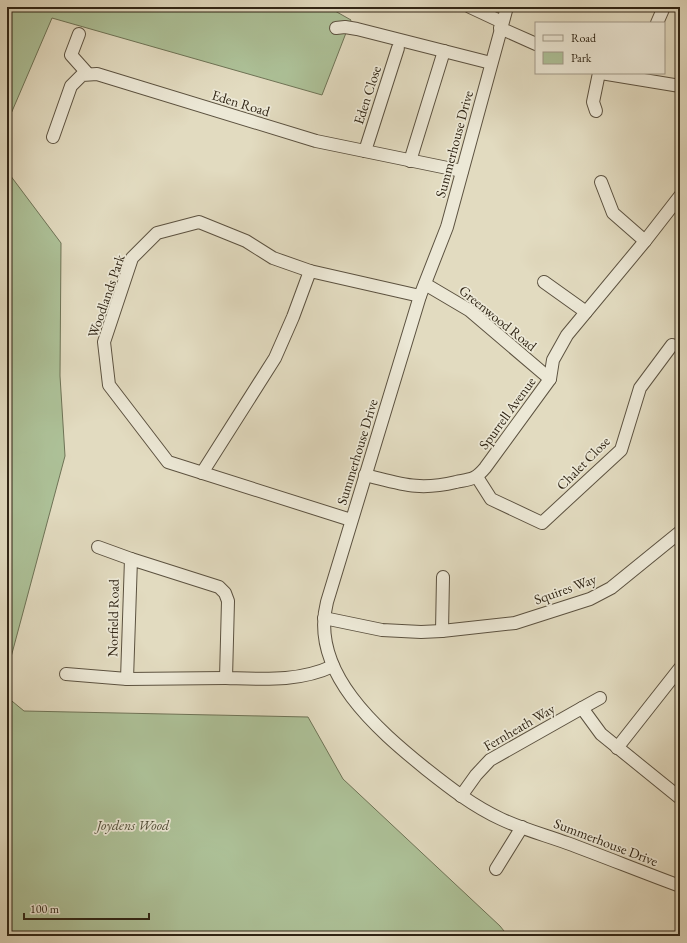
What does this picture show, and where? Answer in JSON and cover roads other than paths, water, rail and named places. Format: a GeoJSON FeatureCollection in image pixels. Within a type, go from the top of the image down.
{"type":"FeatureCollection","features":[{"type":"Feature","properties":{"kind":"street"},"geometry":{"type":"LineString","coordinates":[[470,7],[535,43]]}},
{"type":"Feature","properties":{"kind":"street","name":"Summerhouse Drive"},"geometry":{"type":"LineString","coordinates":[[507,7],[490,63],[447,227],[420,296],[327,602],[324,618],[324,639],[333,666],[344,685],[368,718],[416,760],[461,796],[502,820],[680,886]]}},
{"type":"Feature","properties":{"kind":"street"},"geometry":{"type":"LineString","coordinates":[[657,22],[664,7]]}},
{"type":"Feature","properties":{"kind":"street"},"geometry":{"type":"LineString","coordinates":[[336,28],[345,27],[357,29],[490,63]]}},
{"type":"Feature","properties":{"kind":"street"},"geometry":{"type":"LineString","coordinates":[[79,34],[71,55],[88,74]]}},
{"type":"Feature","properties":{"kind":"street","name":"Eden Close"},"geometry":{"type":"LineString","coordinates":[[365,151],[398,48]]}},
{"type":"Feature","properties":{"kind":"street"},"geometry":{"type":"LineString","coordinates":[[410,161],[444,51]]}},
{"type":"Feature","properties":{"kind":"street"},"geometry":{"type":"LineString","coordinates":[[53,138],[71,86],[82,75],[88,74]]}},
{"type":"Feature","properties":{"kind":"street","name":"Eden Road"},"geometry":{"type":"LineString","coordinates":[[88,74],[97,74],[316,141],[462,171]]}},
{"type":"Feature","properties":{"kind":"street"},"geometry":{"type":"LineString","coordinates":[[596,111],[593,102],[600,74]]}},
{"type":"Feature","properties":{"kind":"street"},"geometry":{"type":"LineString","coordinates":[[612,74],[649,77],[680,86]]}},
{"type":"Feature","properties":{"kind":"street"},"geometry":{"type":"LineString","coordinates":[[601,182],[613,213],[645,242]]}},
{"type":"Feature","properties":{"kind":"street","name":"Spurrell Avenue"},"geometry":{"type":"LineString","coordinates":[[477,477],[550,379],[553,360],[567,335],[679,201]]}},
{"type":"Feature","properties":{"kind":"street","name":"Woodlands Park"},"geometry":{"type":"LineString","coordinates":[[352,520],[168,462],[109,385],[104,342],[132,258],[157,233],[199,222],[246,242],[273,258],[310,271],[420,296]]}},
{"type":"Feature","properties":{"kind":"street"},"geometry":{"type":"LineString","coordinates":[[202,473],[275,358],[293,318],[310,271]]}},
{"type":"Feature","properties":{"kind":"street"},"geometry":{"type":"LineString","coordinates":[[544,282],[586,312]]}},
{"type":"Feature","properties":{"kind":"street","name":"Greenwood Road"},"geometry":{"type":"LineString","coordinates":[[425,284],[469,310],[550,379]]}},
{"type":"Feature","properties":{"kind":"street","name":"Chalet Close"},"geometry":{"type":"LineString","coordinates":[[477,477],[492,499],[542,523],[621,450],[640,388],[672,345]]}},
{"type":"Feature","properties":{"kind":"street"},"geometry":{"type":"LineString","coordinates":[[365,475],[415,487],[434,487],[477,477]]}},
{"type":"Feature","properties":{"kind":"street","name":"Squires Way"},"geometry":{"type":"LineString","coordinates":[[324,618],[382,630],[442,631],[515,623],[590,599],[611,588],[680,532]]}},
{"type":"Feature","properties":{"kind":"street"},"geometry":{"type":"LineString","coordinates":[[98,547],[219,587],[225,593],[229,608],[226,678]]}},
{"type":"Feature","properties":{"kind":"street","name":"Norfield Road"},"geometry":{"type":"LineString","coordinates":[[127,679],[131,559]]}},
{"type":"Feature","properties":{"kind":"street"},"geometry":{"type":"LineString","coordinates":[[442,631],[443,577]]}},
{"type":"Feature","properties":{"kind":"street","name":"Norfield Road"},"geometry":{"type":"LineString","coordinates":[[66,674],[127,679],[292,678],[314,674],[333,666]]}},
{"type":"Feature","properties":{"kind":"street"},"geometry":{"type":"LineString","coordinates":[[617,748],[680,668]]}},
{"type":"Feature","properties":{"kind":"street","name":"Fernheath Way"},"geometry":{"type":"LineString","coordinates":[[461,796],[476,775],[490,760],[600,698]]}},
{"type":"Feature","properties":{"kind":"street"},"geometry":{"type":"LineString","coordinates":[[582,708],[601,734],[680,798]]}},
{"type":"Feature","properties":{"kind":"street"},"geometry":{"type":"LineString","coordinates":[[496,869],[522,827]]}},
{"type":"Feature","properties":{"kind":"park label","name":"Joydens Wood"},"geometry":{"type":"Point","coordinates":[133,825]}}]}
